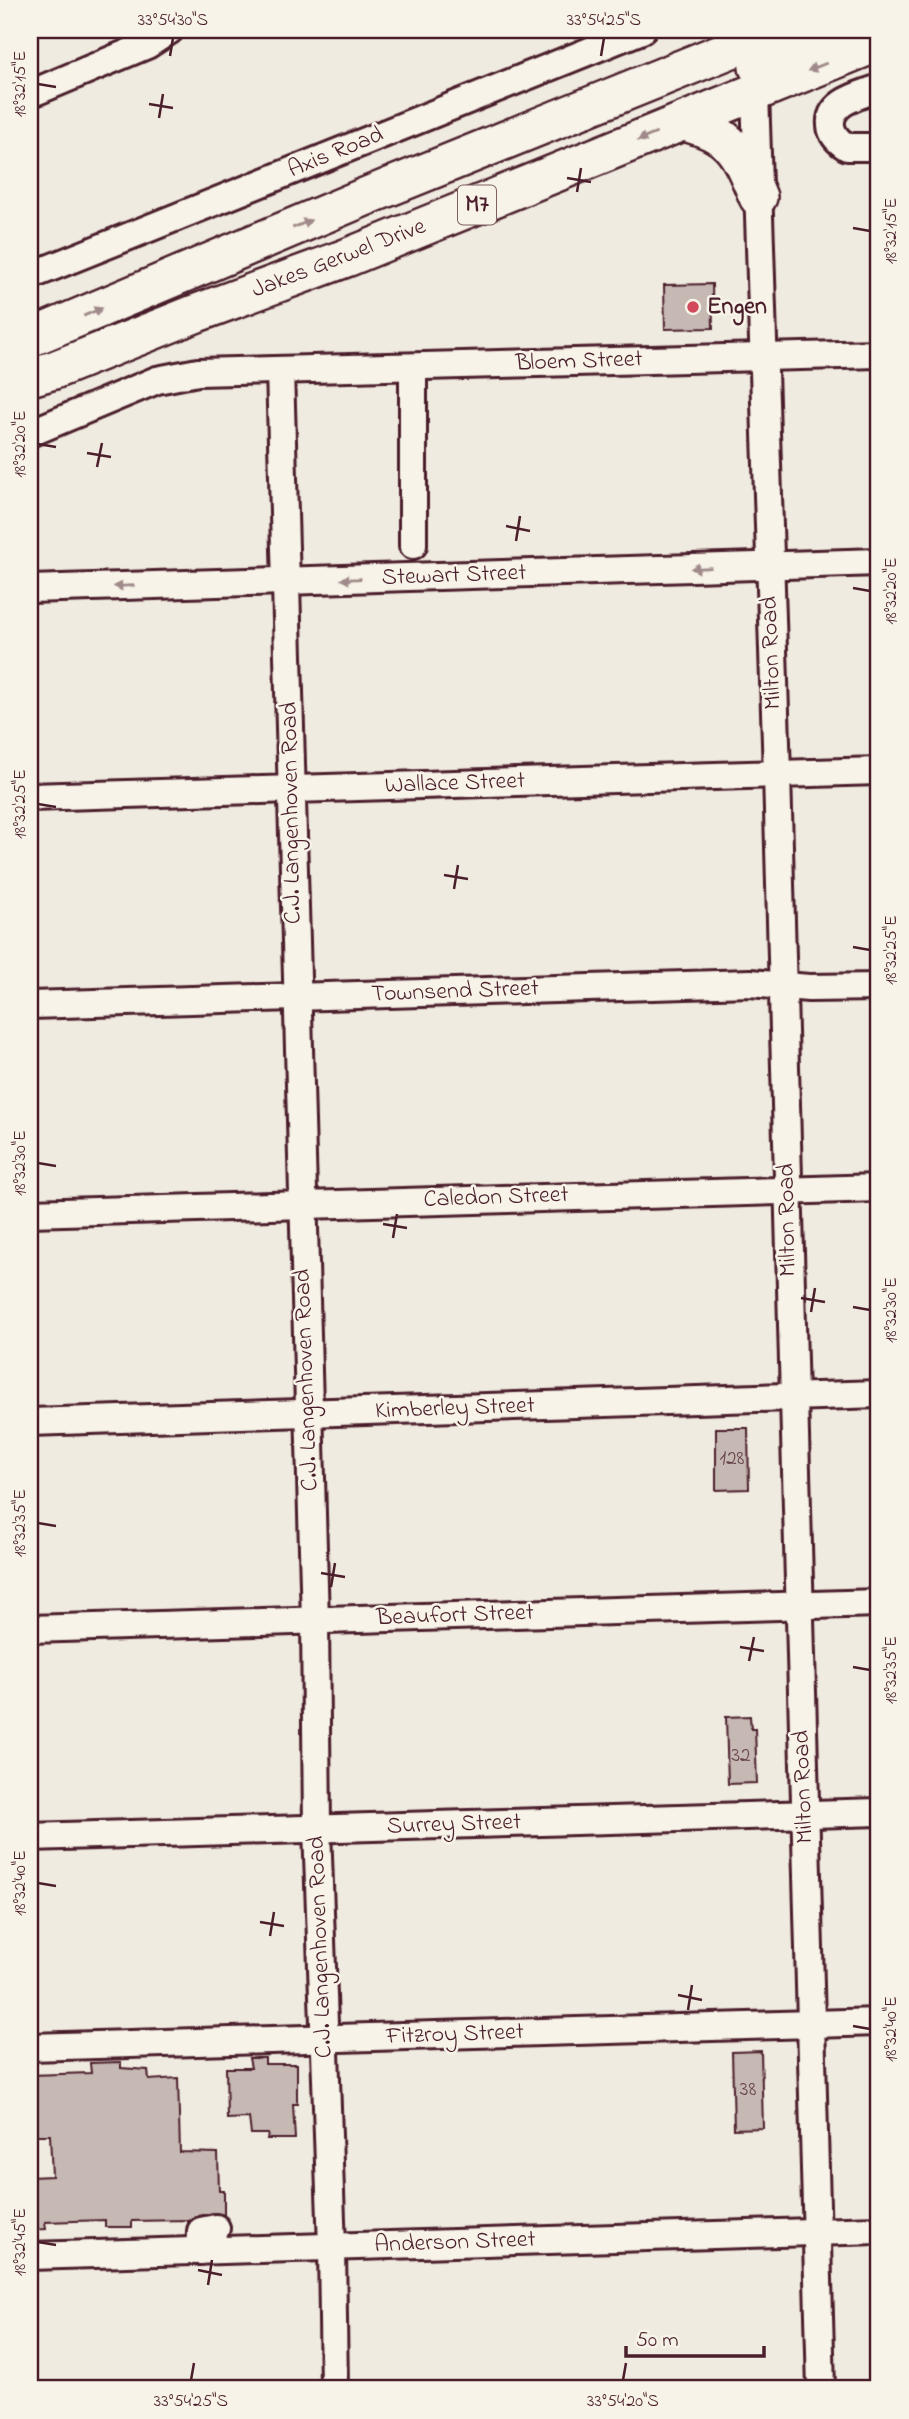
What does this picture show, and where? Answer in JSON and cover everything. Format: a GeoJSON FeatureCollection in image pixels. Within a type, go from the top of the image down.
{"type":"FeatureCollection","features":[{"type":"Feature","properties":{"kind":"highway","name":"Jakes Gerwel Drive"},"geometry":{"type":"LineString","coordinates":[[30,338],[367,196],[778,30]]}},
{"type":"Feature","properties":{"kind":"highway"},"geometry":{"type":"LineString","coordinates":[[755,92],[756,70],[766,58],[830,30]]}},
{"type":"Feature","properties":{"kind":"highway","name":"Jakes Gerwel Drive"},"geometry":{"type":"LineString","coordinates":[[38,372],[346,258],[879,42]]}},
{"type":"Feature","properties":{"kind":"highway"},"geometry":{"type":"LineString","coordinates":[[367,196],[410,194],[436,187],[713,80],[727,78],[738,81],[755,92]]}},
{"type":"Feature","properties":{"kind":"highway"},"geometry":{"type":"LineString","coordinates":[[683,122],[710,129],[730,143],[741,157],[758,198]]}},
{"type":"Feature","properties":{"kind":"street"},"geometry":{"type":"LineString","coordinates":[[30,94],[147,44],[170,30]]}},
{"type":"Feature","properties":{"kind":"street","name":"Axis Road"},"geometry":{"type":"LineString","coordinates":[[30,274],[642,30]]}},
{"type":"Feature","properties":{"kind":"street"},"geometry":{"type":"LineString","coordinates":[[879,88],[840,104],[832,113],[831,124],[834,135],[847,147],[879,147]]}},
{"type":"Feature","properties":{"kind":"street","name":"Milton Road"},"geometry":{"type":"LineString","coordinates":[[755,92],[777,774],[821,2389]]}},
{"type":"Feature","properties":{"kind":"street","name":"Bloem Street"},"geometry":{"type":"LineString","coordinates":[[30,433],[157,380],[178,375],[879,354]]}},
{"type":"Feature","properties":{"kind":"street"},"geometry":{"type":"LineString","coordinates":[[413,545],[414,367]]}},
{"type":"Feature","properties":{"kind":"street","name":"C.J. Langenhoven Road"},"geometry":{"type":"LineString","coordinates":[[280,370],[334,2389]]}},
{"type":"Feature","properties":{"kind":"street","name":"Stewart Street"},"geometry":{"type":"LineString","coordinates":[[30,589],[879,562]]}},
{"type":"Feature","properties":{"kind":"street","name":"Wallace Street"},"geometry":{"type":"LineString","coordinates":[[30,797],[879,771]]}},
{"type":"Feature","properties":{"kind":"street","name":"Townsend Street"},"geometry":{"type":"LineString","coordinates":[[30,1005],[736,983],[809,988],[879,987]]}},
{"type":"Feature","properties":{"kind":"street","name":"Caledon Street"},"geometry":{"type":"LineString","coordinates":[[30,1213],[879,1188]]}},
{"type":"Feature","properties":{"kind":"street","name":"Kimberley Street"},"geometry":{"type":"LineString","coordinates":[[30,1422],[879,1394]]}},
{"type":"Feature","properties":{"kind":"street","name":"Beaufort Street"},"geometry":{"type":"LineString","coordinates":[[30,1629],[879,1603]]}},
{"type":"Feature","properties":{"kind":"street","name":"Surrey Street"},"geometry":{"type":"LineString","coordinates":[[30,1837],[879,1812]]}},
{"type":"Feature","properties":{"kind":"street","name":"Fitzroy Street"},"geometry":{"type":"LineString","coordinates":[[30,2047],[879,2022]]}},
{"type":"Feature","properties":{"kind":"street"},"geometry":{"type":"LineString","coordinates":[[200,2251],[201,2231],[216,2228]]}},
{"type":"Feature","properties":{"kind":"street","name":"Anderson Street"},"geometry":{"type":"LineString","coordinates":[[30,2256],[879,2230]]}},
{"type":"Feature","properties":{"kind":"building"},"geometry":{"type":"Polygon","coordinates":[[[712,284],[713,328],[665,329],[664,285],[712,284]]]}},
{"type":"Feature","properties":{"kind":"building"},"geometry":{"type":"Polygon","coordinates":[[[716,1428],[748,1428],[749,1489],[716,1490],[716,1428]]]}},
{"type":"Feature","properties":{"kind":"building"},"geometry":{"type":"Polygon","coordinates":[[[750,1716],[751,1729],[755,1729],[757,1783],[728,1784],[726,1717],[750,1716]]]}},
{"type":"Feature","properties":{"kind":"building"},"geometry":{"type":"Polygon","coordinates":[[[761,2051],[763,2128],[734,2129],[732,2052],[761,2051]]]}},
{"type":"Feature","properties":{"kind":"building"},"geometry":{"type":"Polygon","coordinates":[[[249,2058],[265,2058],[265,2064],[297,2064],[297,2104],[293,2104],[295,2139],[267,2139],[268,2134],[251,2134],[249,2118],[227,2119],[226,2068],[251,2068],[249,2058]]]}},
{"type":"Feature","properties":{"kind":"building"},"geometry":{"type":"Polygon","coordinates":[[[121,2062],[121,2068],[148,2070],[149,2080],[178,2078],[180,2152],[218,2153],[219,2191],[224,2191],[224,2215],[214,2213],[198,2216],[188,2222],[132,2221],[132,2227],[105,2227],[105,2220],[45,2222],[46,2229],[30,2230],[30,2177],[52,2176],[50,2135],[33,2135],[30,2075],[91,2073],[90,2063],[121,2062]]]}},
{"type":"Feature","properties":{"kind":"place","name":"Engen"},"geometry":{"type":"Point","coordinates":[693,307]}}]}
